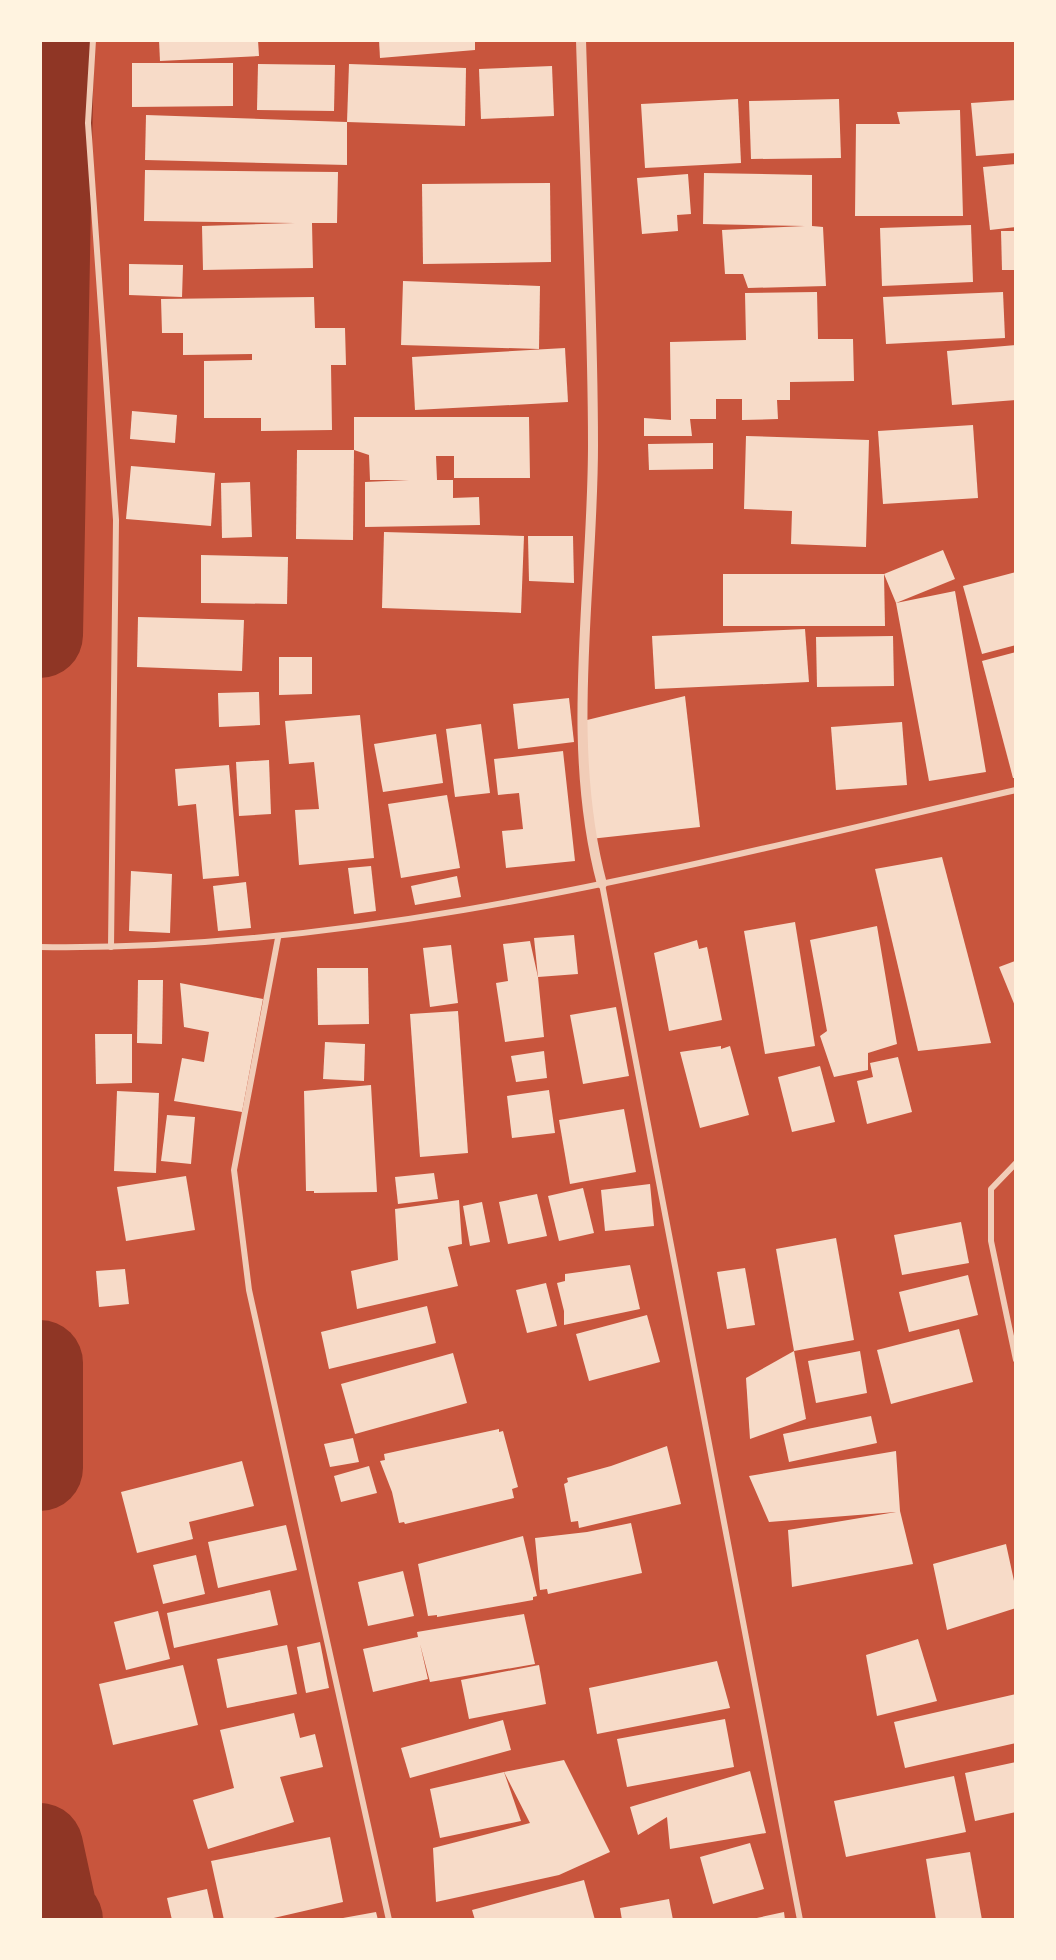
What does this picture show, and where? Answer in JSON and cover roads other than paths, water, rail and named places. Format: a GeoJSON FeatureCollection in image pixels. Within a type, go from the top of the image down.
{"type":"FeatureCollection","features":[{"type":"Feature","properties":{"kind":"street"},"geometry":{"type":"LineString","coordinates":[[93,40],[88,123],[116,520],[111,947]]}},
{"type":"Feature","properties":{"kind":"street"},"geometry":{"type":"LineString","coordinates":[[581,40],[593,446],[583,720],[590,839],[603,884],[800,1920]]}},
{"type":"Feature","properties":{"kind":"street"},"geometry":{"type":"LineString","coordinates":[[40,947],[111,947],[278,938],[603,884],[1016,790]]}},
{"type":"Feature","properties":{"kind":"street"},"geometry":{"type":"LineString","coordinates":[[278,938],[234,1170],[249,1290],[389,1920]]}},
{"type":"Feature","properties":{"kind":"street"},"geometry":{"type":"LineString","coordinates":[[1016,1163],[991,1189],[991,1241],[1016,1360]]}},
{"type":"Feature","properties":{"kind":"waterway"},"geometry":{"type":"LineString","coordinates":[[40,635],[51,40]]}},
{"type":"Feature","properties":{"kind":"waterway"},"geometry":{"type":"LineString","coordinates":[[40,1363],[40,1468]]}},
{"type":"Feature","properties":{"kind":"waterway"},"geometry":{"type":"LineString","coordinates":[[40,1846],[55,1915],[60,1920]]}}]}
